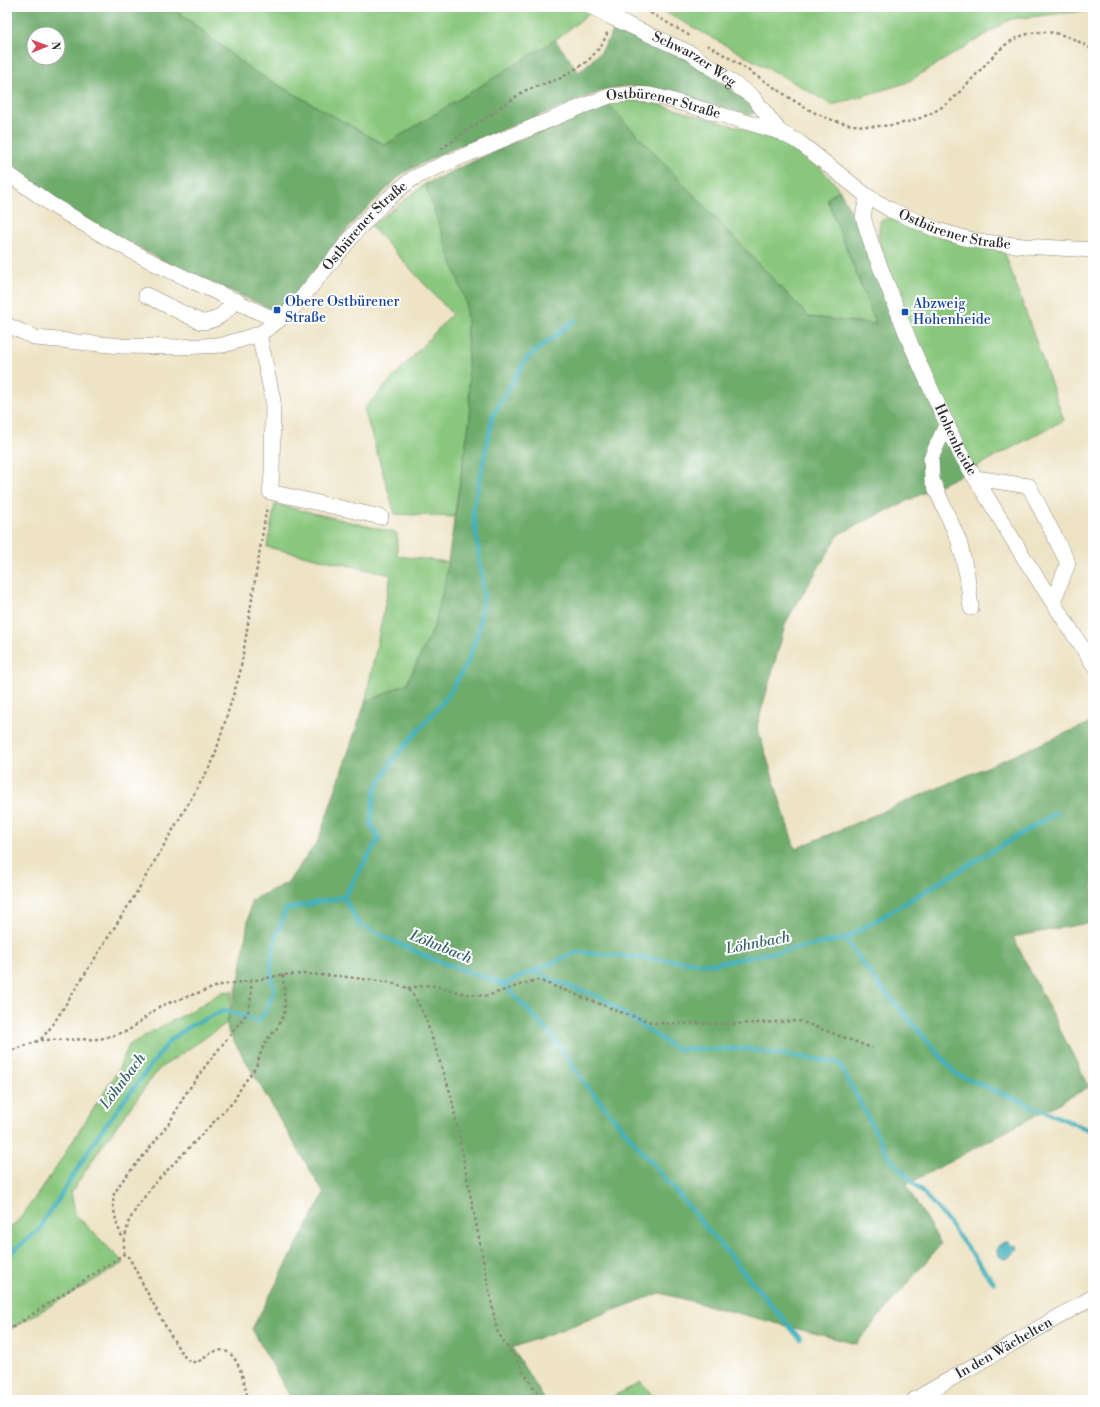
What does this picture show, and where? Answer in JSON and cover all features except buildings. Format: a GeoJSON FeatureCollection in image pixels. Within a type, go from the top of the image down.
{"type":"FeatureCollection","features":[{"type":"Feature","properties":{"kind":"street","name":"Schwarzer Weg"},"geometry":{"type":"LineString","coordinates":[[592,7],[612,18],[692,54],[753,97],[780,132]]}},
{"type":"Feature","properties":{"kind":"street","name":"Ostbürener Straße"},"geometry":{"type":"LineString","coordinates":[[7,325],[36,338],[121,346],[180,347],[223,345],[259,334],[270,327],[295,306],[360,227],[384,202],[412,179],[430,170],[583,106],[610,96],[631,94],[650,95],[667,99],[780,132],[799,142],[867,196],[897,213],[937,230],[968,239],[1024,246],[1093,250]]}},
{"type":"Feature","properties":{"kind":"street"},"geometry":{"type":"LineString","coordinates":[[7,173],[52,205],[158,265],[278,320]]}},
{"type":"Feature","properties":{"kind":"street","name":"Hohenheide"},"geometry":{"type":"LineString","coordinates":[[867,196],[863,217],[872,246],[911,345],[960,453],[1093,664]]}},
{"type":"Feature","properties":{"kind":"street"},"geometry":{"type":"LineString","coordinates":[[146,295],[201,322],[208,322],[219,318],[236,300]]}},
{"type":"Feature","properties":{"kind":"street"},"geometry":{"type":"LineString","coordinates":[[259,334],[273,400],[272,475],[270,492],[381,517]]}},
{"type":"Feature","properties":{"kind":"street"},"geometry":{"type":"LineString","coordinates":[[947,423],[931,458],[932,480],[959,541],[967,575],[971,608]]}},
{"type":"Feature","properties":{"kind":"street"},"geometry":{"type":"LineString","coordinates":[[975,478],[1029,486],[1068,564],[1053,602]]}},
{"type":"Feature","properties":{"kind":"street","name":"In den Wächelten"},"geometry":{"type":"LineString","coordinates":[[914,1400],[941,1393],[1093,1297]]}},
{"type":"Feature","properties":{"kind":"path"},"geometry":{"type":"LineString","coordinates":[[640,7],[696,39]]}},
{"type":"Feature","properties":{"kind":"path"},"geometry":{"type":"LineString","coordinates":[[438,152],[444,146],[524,91],[561,78],[588,61],[602,45],[612,18]]}},
{"type":"Feature","properties":{"kind":"path"},"geometry":{"type":"LineString","coordinates":[[703,43],[736,62],[798,104],[834,121],[876,126],[908,123],[936,110],[949,102],[1004,47],[1018,37],[1032,32],[1046,31],[1061,34],[1082,43],[1093,50]]}},
{"type":"Feature","properties":{"kind":"path"},"geometry":{"type":"LineString","coordinates":[[41,1040],[52,1026],[135,895],[213,761],[240,673],[270,492]]}},
{"type":"Feature","properties":{"kind":"path"},"geometry":{"type":"LineString","coordinates":[[7,1052],[41,1040],[100,1039],[128,1031],[160,1006],[191,994],[221,985],[282,975],[305,974],[388,982],[408,988],[430,985],[466,994],[487,996],[538,980],[623,1013],[654,1023],[731,1024],[800,1021],[872,1048]]}},
{"type":"Feature","properties":{"kind":"path"},"geometry":{"type":"LineString","coordinates":[[124,1254],[124,1241],[129,1221],[137,1207],[153,1186],[234,1101],[242,1086],[256,1067],[267,1040],[277,1028],[284,1015],[285,1004],[282,975]]}},
{"type":"Feature","properties":{"kind":"path"},"geometry":{"type":"LineString","coordinates":[[124,1241],[117,1225],[113,1205],[114,1194],[122,1181],[170,1122],[184,1096],[248,1012],[252,991],[250,981]]}},
{"type":"Feature","properties":{"kind":"path"},"geometry":{"type":"LineString","coordinates":[[408,988],[416,999],[425,1017],[451,1095],[497,1331],[542,1400]]}},
{"type":"Feature","properties":{"kind":"path"},"geometry":{"type":"LineString","coordinates":[[7,1331],[124,1254]]}},
{"type":"Feature","properties":{"kind":"path"},"geometry":{"type":"LineString","coordinates":[[124,1254],[127,1255],[132,1263],[184,1356],[189,1361],[196,1362],[220,1350],[228,1352],[234,1357],[239,1365],[248,1400]]}},
{"type":"Feature","properties":{"kind":"green space"},"geometry":{"type":"Polygon","coordinates":[[[7,7],[172,7],[250,69],[385,145],[555,40],[579,72],[601,52],[618,23],[688,58],[754,107],[755,112],[751,115],[656,89],[628,86],[607,89],[445,152],[403,173],[355,220],[280,313],[170,264],[85,220],[7,168],[7,7]]]}},
{"type":"Feature","properties":{"kind":"green space"},"geometry":{"type":"Polygon","coordinates":[[[173,7],[598,7],[555,40],[385,145],[250,69],[173,7]]]}},
{"type":"Feature","properties":{"kind":"green space"},"geometry":{"type":"Polygon","coordinates":[[[656,7],[1093,7],[1093,10],[1011,19],[906,83],[832,105],[656,7]]]}},
{"type":"Feature","properties":{"kind":"green space"},"geometry":{"type":"Polygon","coordinates":[[[632,100],[653,103],[777,138],[815,163],[831,179],[839,190],[827,199],[876,324],[809,317],[607,103],[632,100]]]}},
{"type":"Feature","properties":{"kind":"green space"},"geometry":{"type":"Polygon","coordinates":[[[607,103],[809,317],[876,324],[827,199],[839,190],[870,246],[969,471],[839,534],[786,622],[757,726],[795,849],[1092,722],[1093,922],[1013,937],[1089,1087],[906,1185],[941,1244],[856,1344],[660,1293],[512,1348],[545,1400],[292,1400],[252,1329],[324,1194],[228,1031],[227,1023],[240,976],[251,900],[287,883],[318,841],[365,703],[407,683],[434,627],[444,587],[470,418],[466,303],[425,184],[519,140],[607,103]]]}},
{"type":"Feature","properties":{"kind":"green space"},"geometry":{"type":"Polygon","coordinates":[[[425,184],[466,302],[470,418],[454,517],[395,514],[364,409],[452,314],[371,226],[425,184]]]}},
{"type":"Feature","properties":{"kind":"green space"},"geometry":{"type":"Polygon","coordinates":[[[888,218],[902,220],[1004,251],[1064,420],[972,469],[914,347],[878,237],[880,221],[888,218]]]}},
{"type":"Feature","properties":{"kind":"green space"},"geometry":{"type":"Polygon","coordinates":[[[275,504],[397,533],[397,556],[448,562],[444,587],[434,627],[407,683],[365,703],[391,575],[267,547],[275,504]]]}},
{"type":"Feature","properties":{"kind":"green space"},"geometry":{"type":"Polygon","coordinates":[[[233,991],[227,1023],[159,1069],[104,1143],[71,1193],[76,1215],[124,1263],[7,1331],[7,1231],[21,1217],[49,1178],[117,1072],[129,1045],[193,1010],[222,992],[233,991]]]}},
{"type":"Feature","properties":{"kind":"green space"},"geometry":{"type":"Polygon","coordinates":[[[641,1382],[655,1400],[606,1400],[641,1382]]]}},
{"type":"Feature","properties":{"kind":"water"},"geometry":{"type":"Polygon","coordinates":[[[1004,1242],[1009,1242],[1013,1246],[1017,1245],[1018,1249],[1009,1257],[1004,1259],[999,1255],[997,1250],[998,1246],[1004,1242]]]}},
{"type":"Feature","properties":{"kind":"waterway"},"geometry":{"type":"LineString","coordinates":[[344,897],[379,838],[371,825],[375,790],[395,757],[447,697],[468,662],[479,628],[484,592],[473,511],[493,415],[527,358],[575,320]]}},
{"type":"Feature","properties":{"kind":"waterway","name":"Löhnbach"},"geometry":{"type":"LineString","coordinates":[[7,1256],[42,1227],[43,1221],[101,1131],[170,1040],[190,1026],[225,1010],[258,1022],[266,1010],[275,989],[271,971],[273,949],[286,909],[344,897],[358,924],[429,958],[504,984],[577,952],[713,964],[845,939],[1056,813]]}},
{"type":"Feature","properties":{"kind":"waterway"},"geometry":{"type":"LineString","coordinates":[[845,939],[879,985],[956,1074],[1089,1130]]}},
{"type":"Feature","properties":{"kind":"waterway"},"geometry":{"type":"LineString","coordinates":[[534,971],[552,980],[600,997],[676,1049],[748,1049],[839,1063],[889,1157],[938,1209],[994,1283]]}},
{"type":"Feature","properties":{"kind":"waterway"},"geometry":{"type":"LineString","coordinates":[[504,984],[551,1035],[587,1086],[800,1339]]}},
{"type":"Feature","properties":{"kind":"place","name":"Obere Ostbürener Straße"},"geometry":{"type":"Point","coordinates":[277,310]}},
{"type":"Feature","properties":{"kind":"place","name":"Abzweig Hohenheide"},"geometry":{"type":"Point","coordinates":[905,312]}}]}
